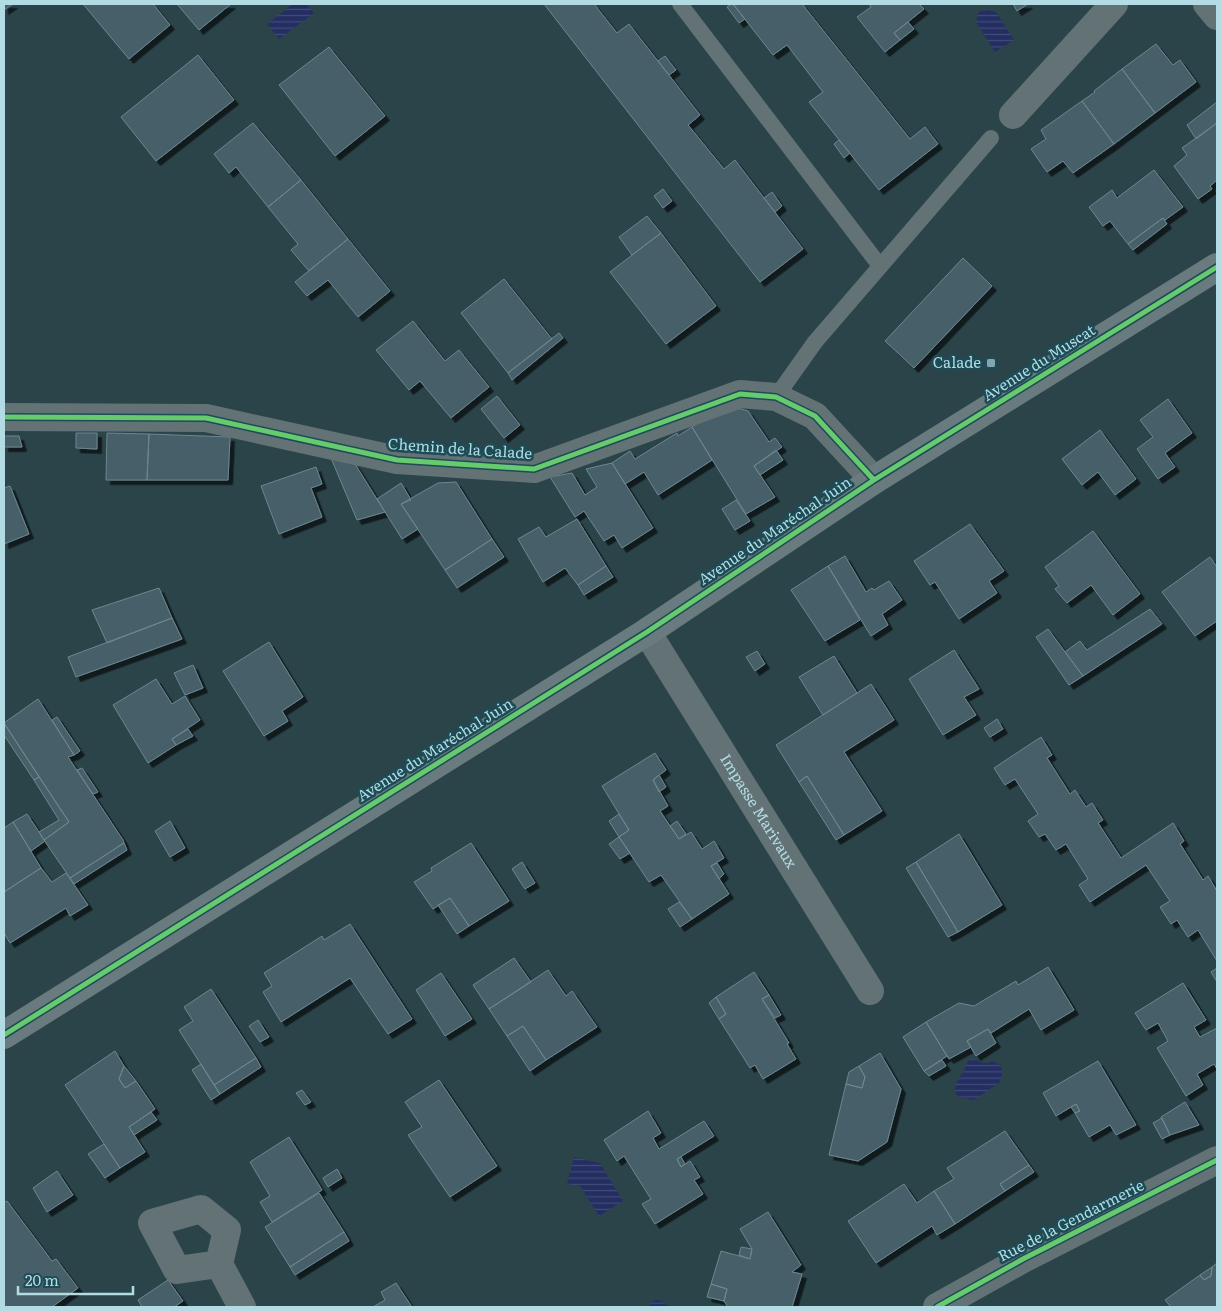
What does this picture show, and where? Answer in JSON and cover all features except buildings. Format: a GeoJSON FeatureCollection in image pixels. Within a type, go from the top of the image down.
{"type":"FeatureCollection","features":[{"type":"Feature","properties":{"kind":"main road","name":"Avenue du Muscat"},"geometry":{"type":"LineString","coordinates":[[874,480],[1217,267]]}},
{"type":"Feature","properties":{"kind":"main road","name":"Avenue du Maréchal Juin"},"geometry":{"type":"LineString","coordinates":[[4,1035],[647,632],[874,480]]}},
{"type":"Feature","properties":{"kind":"street"},"geometry":{"type":"LineString","coordinates":[[1013,115],[1114,4]]}},
{"type":"Feature","properties":{"kind":"street"},"geometry":{"type":"LineString","coordinates":[[1207,4],[1217,16]]}},
{"type":"Feature","properties":{"kind":"street","name":"Chemin de la Calade"},"geometry":{"type":"LineString","coordinates":[[4,416],[206,418],[397,460],[534,469],[740,394],[776,397],[815,416],[874,480]]}},
{"type":"Feature","properties":{"kind":"street","name":"Impasse Marivaux"},"geometry":{"type":"LineString","coordinates":[[647,632],[870,992]]}},
{"type":"Feature","properties":{"kind":"street","name":"Rue de la Gendarmerie"},"geometry":{"type":"LineString","coordinates":[[937,1307],[1023,1259],[1217,1160]]}},
{"type":"Feature","properties":{"kind":"street"},"geometry":{"type":"LineString","coordinates":[[219,1264],[242,1307]]}},
{"type":"Feature","properties":{"kind":"lane"},"geometry":{"type":"LineString","coordinates":[[680,4],[880,266]]}},
{"type":"Feature","properties":{"kind":"lane"},"geometry":{"type":"LineString","coordinates":[[776,397],[815,342],[991,138]]}},
{"type":"Feature","properties":{"kind":"water"},"geometry":{"type":"Polygon","coordinates":[[[293,4],[306,4],[314,13],[279,39],[267,24],[293,4]]]}},
{"type":"Feature","properties":{"kind":"water"},"geometry":{"type":"Polygon","coordinates":[[[984,9],[996,12],[1014,40],[995,52],[976,22],[978,13],[984,9]]]}},
{"type":"Feature","properties":{"kind":"water"},"geometry":{"type":"Polygon","coordinates":[[[973,1058],[983,1063],[992,1062],[999,1064],[1002,1073],[1000,1082],[974,1100],[959,1097],[955,1093],[956,1083],[967,1062],[973,1058]]]}},
{"type":"Feature","properties":{"kind":"water"},"geometry":{"type":"Polygon","coordinates":[[[574,1157],[600,1163],[623,1201],[599,1216],[580,1186],[567,1184],[574,1157]]]}},
{"type":"Feature","properties":{"kind":"water"},"geometry":{"type":"Polygon","coordinates":[[[656,1300],[662,1301],[670,1307],[649,1307],[651,1302],[656,1300]]]}},
{"type":"Feature","properties":{"kind":"cycle path"},"geometry":{"type":"LineString","coordinates":[[4,1035],[647,632],[874,480],[1217,267]]}},
{"type":"Feature","properties":{"kind":"cycle path"},"geometry":{"type":"LineString","coordinates":[[4,417],[206,418],[397,460],[534,469],[740,394],[776,397],[815,416],[874,480]]}},
{"type":"Feature","properties":{"kind":"cycle path"},"geometry":{"type":"LineString","coordinates":[[937,1307],[1023,1259],[1217,1160]]}},
{"type":"Feature","properties":{"kind":"place","name":"Calade"},"geometry":{"type":"Point","coordinates":[991,363]}}]}
